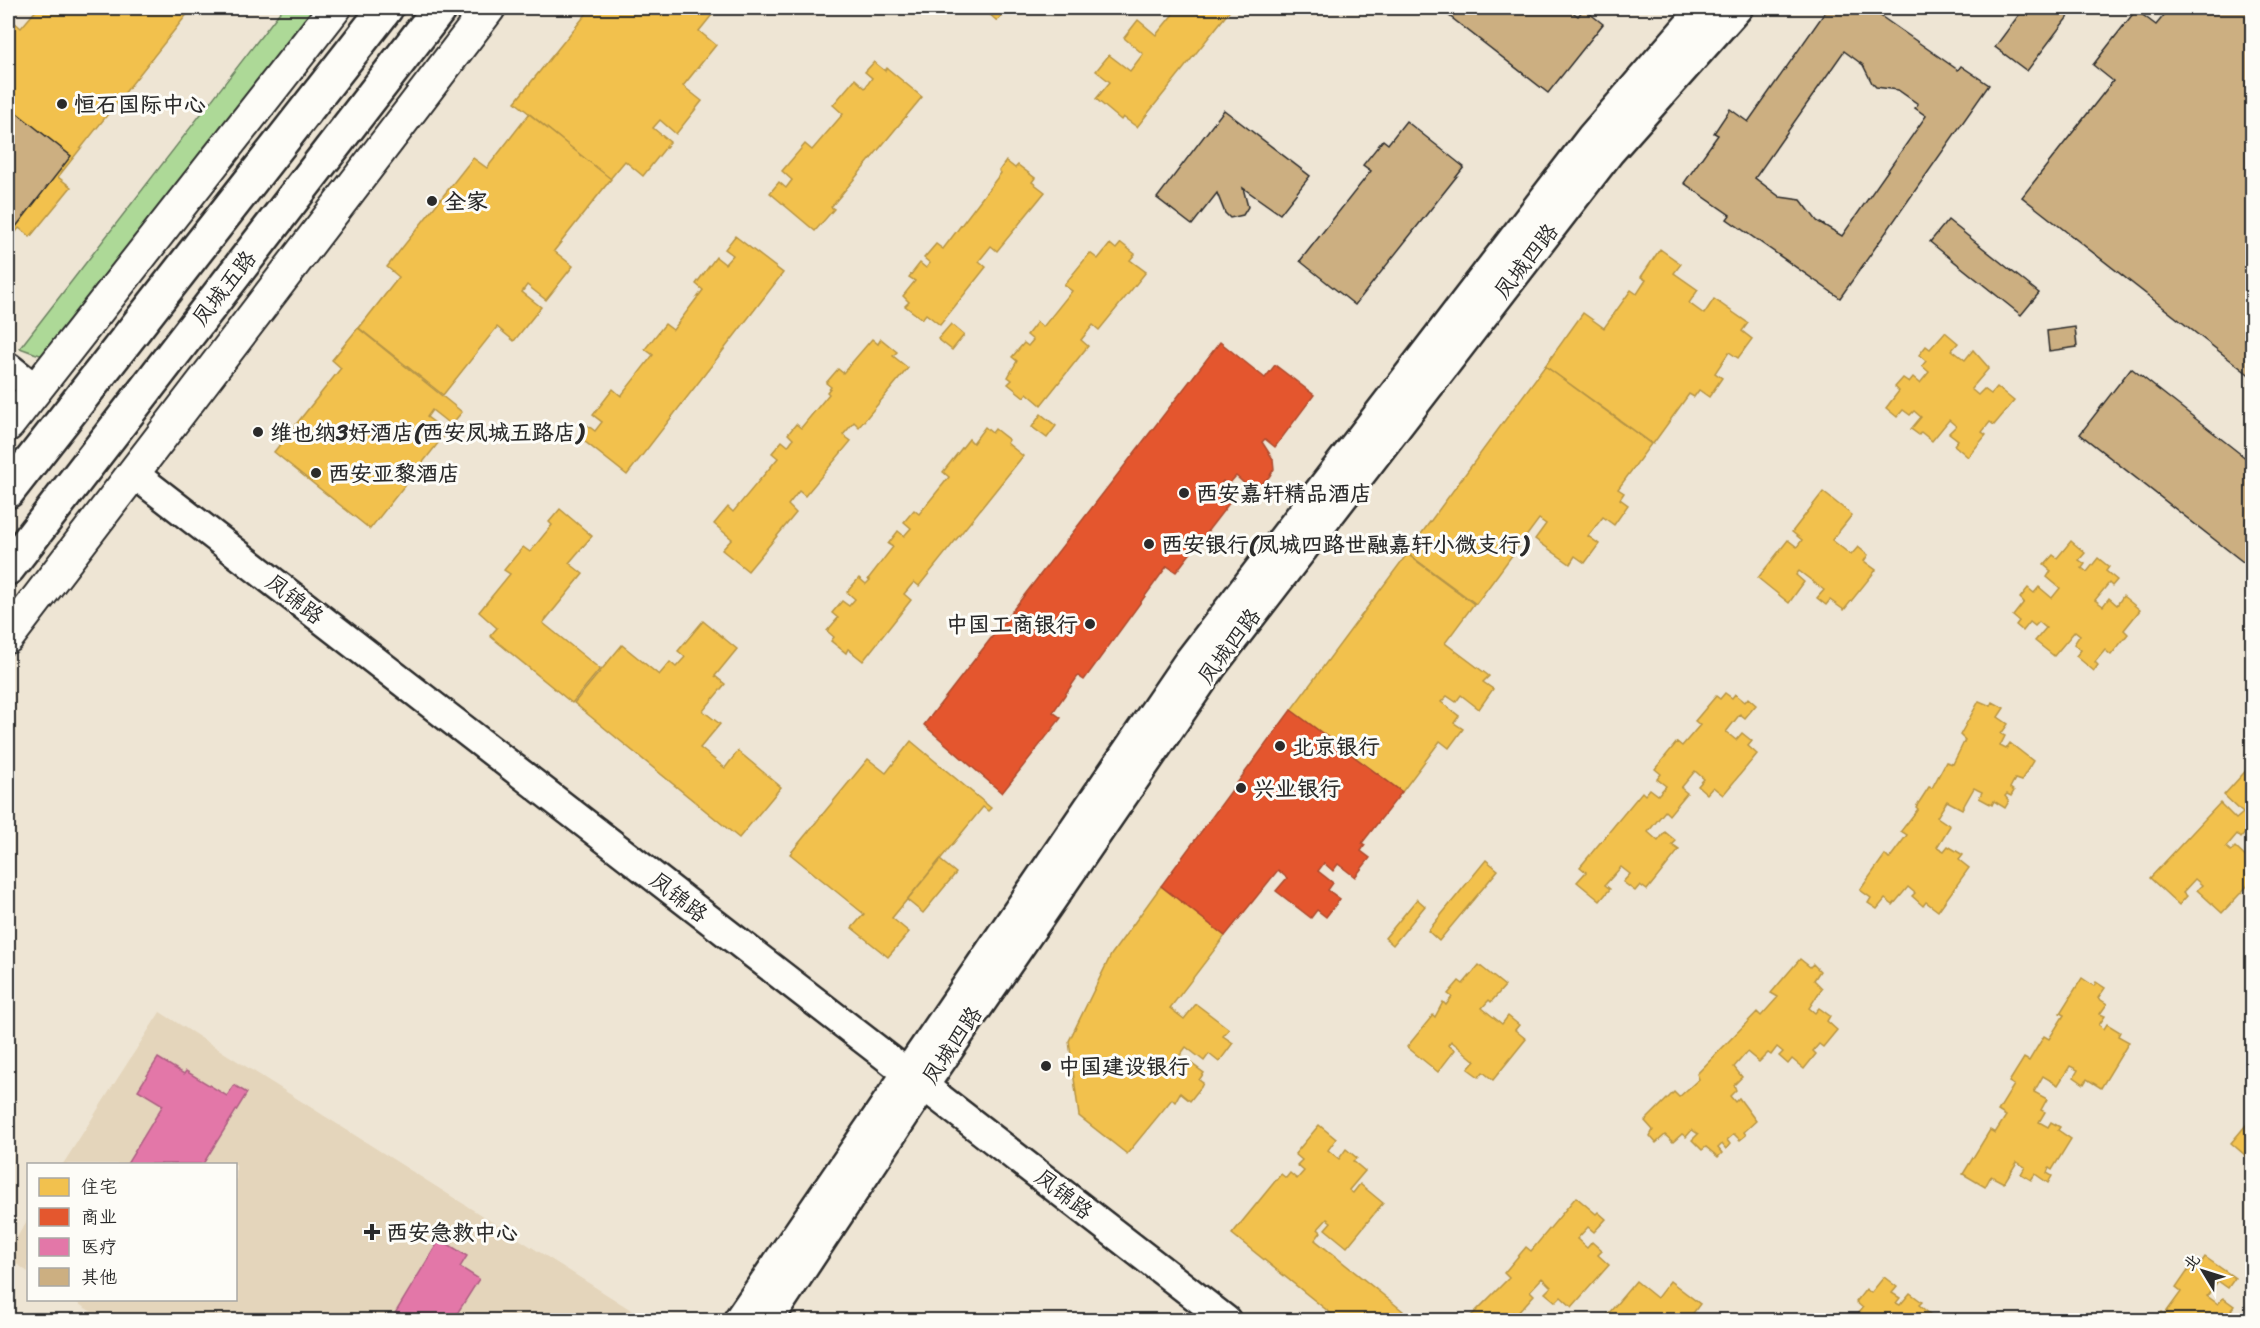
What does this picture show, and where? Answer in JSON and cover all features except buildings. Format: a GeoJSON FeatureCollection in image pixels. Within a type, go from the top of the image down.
{"type":"FeatureCollection","features":[{"type":"Feature","properties":{"kind":"main road"},"geometry":{"type":"LineString","coordinates":[[8,425],[335,8]]}},
{"type":"Feature","properties":{"kind":"main road","name":"凤城五路"},"geometry":{"type":"LineString","coordinates":[[8,491],[386,8]]}},
{"type":"Feature","properties":{"kind":"main road","name":"凤城五路"},"geometry":{"type":"LineString","coordinates":[[8,568],[440,8]]}},
{"type":"Feature","properties":{"kind":"main road"},"geometry":{"type":"LineString","coordinates":[[8,637],[489,8]]}},
{"type":"Feature","properties":{"kind":"street","name":"凤城四路"},"geometry":{"type":"LineString","coordinates":[[769,1320],[915,1079],[1186,663],[1591,137],[1703,8]]}},
{"type":"Feature","properties":{"kind":"street","name":"凤城四路"},"geometry":{"type":"LineString","coordinates":[[738,1320],[915,1079],[1212,666],[1610,152],[1738,8]]}},
{"type":"Feature","properties":{"kind":"street"},"geometry":{"type":"LineString","coordinates":[[8,367],[37,390]]}},
{"type":"Feature","properties":{"kind":"street","name":"凤锦路"},"geometry":{"type":"LineString","coordinates":[[133,473],[1226,1320]]}},
{"type":"Feature","properties":{"kind":"shaded area","name":"西安急救中心"},"geometry":{"type":"Polygon","coordinates":[[[160,1012],[647,1320],[105,1320],[74,1301],[237,1301],[237,1163],[64,1163],[160,1012]]]}},
{"type":"Feature","properties":{"kind":"shaded area"},"geometry":{"type":"Polygon","coordinates":[[[27,1221],[27,1271],[8,1258],[8,1252],[27,1221]]]}},
{"type":"Feature","properties":{"kind":"green space"},"geometry":{"type":"Polygon","coordinates":[[[283,8],[352,8],[85,348],[68,356],[53,357],[20,348],[283,8]]]}},
{"type":"Feature","properties":{"kind":"place","name":"恒石国际中心"},"geometry":{"type":"Point","coordinates":[62,104]}},
{"type":"Feature","properties":{"kind":"place","name":"全家"},"geometry":{"type":"Point","coordinates":[432,201]}},
{"type":"Feature","properties":{"kind":"place","name":"维也纳3好酒店(西安凤城五路店)"},"geometry":{"type":"Point","coordinates":[258,432]}},
{"type":"Feature","properties":{"kind":"place","name":"西安亚黎酒店"},"geometry":{"type":"Point","coordinates":[316,473]}},
{"type":"Feature","properties":{"kind":"place","name":"西安嘉轩精品酒店"},"geometry":{"type":"Point","coordinates":[1184,493]}},
{"type":"Feature","properties":{"kind":"place","name":"西安银行(凤城四路世融嘉轩小微支行)"},"geometry":{"type":"Point","coordinates":[1149,544]}},
{"type":"Feature","properties":{"kind":"place","name":"中国工商银行"},"geometry":{"type":"Point","coordinates":[1090,624]}},
{"type":"Feature","properties":{"kind":"place","name":"北京银行"},"geometry":{"type":"Point","coordinates":[1280,746]}},
{"type":"Feature","properties":{"kind":"place","name":"兴业银行"},"geometry":{"type":"Point","coordinates":[1241,788]}},
{"type":"Feature","properties":{"kind":"place","name":"中国建设银行"},"geometry":{"type":"Point","coordinates":[1046,1066]}},
{"type":"Feature","properties":{"kind":"place","name":"西安急救中心"},"geometry":{"type":"Point","coordinates":[372,1232]}}]}
